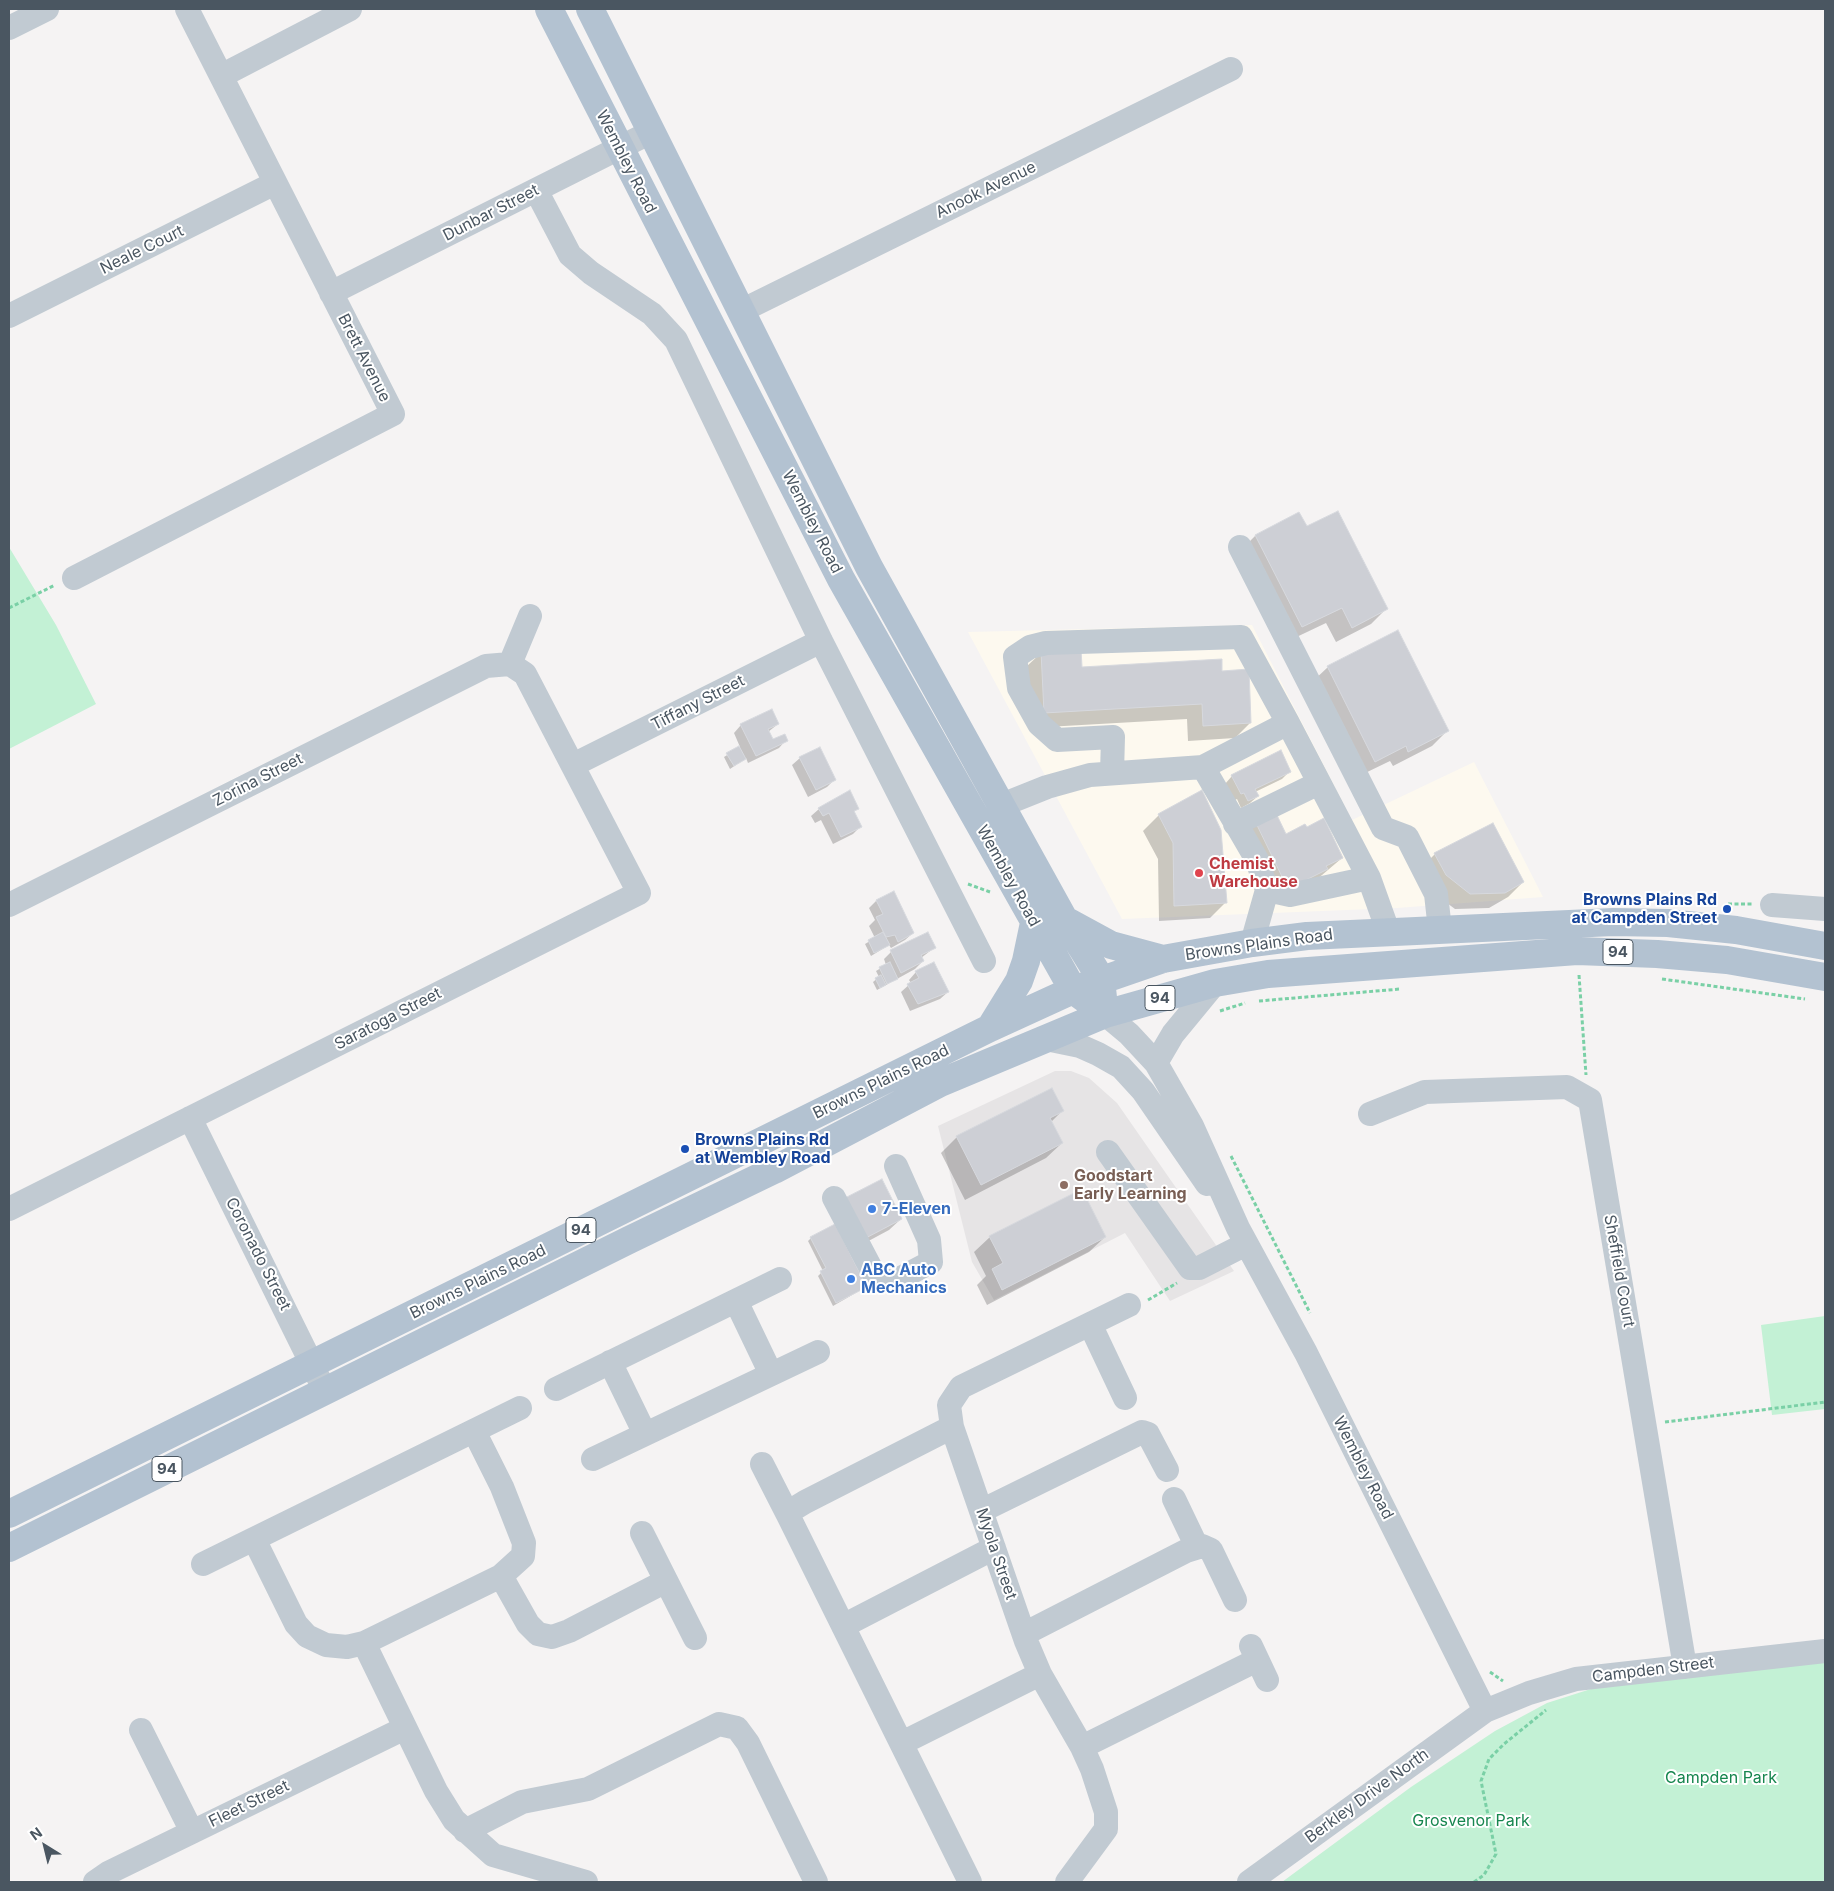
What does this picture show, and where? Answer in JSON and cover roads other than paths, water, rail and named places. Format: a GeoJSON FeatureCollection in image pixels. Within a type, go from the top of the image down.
{"type":"FeatureCollection","features":[{"type":"Feature","properties":{"kind":"main road","name":"Wembley Road"},"geometry":{"type":"LineString","coordinates":[[549,9],[841,579],[1073,990],[1104,1014]]}},
{"type":"Feature","properties":{"kind":"main road","name":"Wembley Road"},"geometry":{"type":"LineString","coordinates":[[590,9],[869,567],[1064,919],[1101,979],[1104,1014]]}},
{"type":"Feature","properties":{"kind":"main road"},"geometry":{"type":"LineString","coordinates":[[990,1028],[1019,981],[1026,961],[1028,912]]}},
{"type":"Feature","properties":{"kind":"main road"},"geometry":{"type":"LineString","coordinates":[[1064,919],[1111,945],[1163,959]]}},
{"type":"Feature","properties":{"kind":"main road","name":"Browns Plains Road"},"geometry":{"type":"LineString","coordinates":[[9,1514],[990,1028],[1073,990],[1163,959],[1252,943],[1307,936],[1613,922],[1668,923],[1736,930],[1825,946]]}},
{"type":"Feature","properties":{"kind":"main road","name":"Browns Plains Road"},"geometry":{"type":"LineString","coordinates":[[9,1548],[774,1170],[940,1083],[1104,1014],[1215,983],[1268,974],[1577,951],[1657,954],[1727,960],[1825,977]]}},
{"type":"Feature","properties":{"kind":"main road"},"geometry":{"type":"LineString","coordinates":[[927,1060],[957,1056],[1006,1033],[1029,1026],[1104,1014]]}},
{"type":"Feature","properties":{"kind":"street"},"geometry":{"type":"LineString","coordinates":[[9,28],[47,9]]}},
{"type":"Feature","properties":{"kind":"street","name":"Brett Avenue"},"geometry":{"type":"LineString","coordinates":[[74,578],[393,414],[187,9]]}},
{"type":"Feature","properties":{"kind":"street"},"geometry":{"type":"LineString","coordinates":[[221,76],[350,9]]}},
{"type":"Feature","properties":{"kind":"street","name":"Anook Avenue"},"geometry":{"type":"LineString","coordinates":[[741,311],[1231,69]]}},
{"type":"Feature","properties":{"kind":"street","name":"Dunbar Street"},"geometry":{"type":"LineString","coordinates":[[331,293],[651,132]]}},
{"type":"Feature","properties":{"kind":"street","name":"Neale Court"},"geometry":{"type":"LineString","coordinates":[[9,316],[276,183]]}},
{"type":"Feature","properties":{"kind":"street"},"geometry":{"type":"LineString","coordinates":[[536,190],[570,255],[591,273],[652,314],[676,340],[821,641],[984,961]]}},
{"type":"Feature","properties":{"kind":"street"},"geometry":{"type":"LineString","coordinates":[[1240,547],[1383,828],[1407,837],[1436,894],[1440,930]]}},
{"type":"Feature","properties":{"kind":"street"},"geometry":{"type":"LineString","coordinates":[[530,616],[510,664],[525,674],[573,765]]}},
{"type":"Feature","properties":{"kind":"street"},"geometry":{"type":"LineString","coordinates":[[1112,773],[1113,737],[1057,740],[1039,724],[1019,688],[1016,658],[1030,647],[1046,643],[1241,637],[1369,878],[1388,931]]}},
{"type":"Feature","properties":{"kind":"street","name":"Tiffany Street"},"geometry":{"type":"LineString","coordinates":[[573,765],[821,641]]}},
{"type":"Feature","properties":{"kind":"street","name":"Zorina Street"},"geometry":{"type":"LineString","coordinates":[[9,905],[486,666],[510,664]]}},
{"type":"Feature","properties":{"kind":"street"},"geometry":{"type":"LineString","coordinates":[[1002,805],[1073,779],[1112,773],[1203,767],[1288,723]]}},
{"type":"Feature","properties":{"kind":"street","name":"Saratoga Street"},"geometry":{"type":"LineString","coordinates":[[9,1209],[639,894],[573,765]]}},
{"type":"Feature","properties":{"kind":"street"},"geometry":{"type":"LineString","coordinates":[[1203,767],[1257,860],[1267,890],[1252,943]]}},
{"type":"Feature","properties":{"kind":"street"},"geometry":{"type":"LineString","coordinates":[[1235,824],[1319,783]]}},
{"type":"Feature","properties":{"kind":"street"},"geometry":{"type":"LineString","coordinates":[[1267,890],[1290,895],[1369,878]]}},
{"type":"Feature","properties":{"kind":"street"},"geometry":{"type":"LineString","coordinates":[[1772,905],[1825,909]]}},
{"type":"Feature","properties":{"kind":"street"},"geometry":{"type":"LineString","coordinates":[[1156,1063],[1173,1034],[1215,983]]}},
{"type":"Feature","properties":{"kind":"street","name":"Wembley Road"},"geometry":{"type":"LineString","coordinates":[[1104,1014],[1129,1034],[1156,1063],[1192,1126],[1242,1236],[1306,1353],[1485,1710]]}},
{"type":"Feature","properties":{"kind":"street","name":"Wembley Road"},"geometry":{"type":"LineString","coordinates":[[1046,1039],[1080,1046],[1112,1061],[1128,1074],[1143,1091],[1242,1236]]}},
{"type":"Feature","properties":{"kind":"street","name":"Sheffield Court"},"geometry":{"type":"LineString","coordinates":[[1370,1114],[1425,1092],[1567,1087],[1590,1100],[1685,1667]]}},
{"type":"Feature","properties":{"kind":"street","name":"Coronado Street"},"geometry":{"type":"LineString","coordinates":[[190,1118],[326,1391]]}},
{"type":"Feature","properties":{"kind":"street"},"geometry":{"type":"LineString","coordinates":[[1108,1152],[1190,1268],[1199,1268],[1242,1236]]}},
{"type":"Feature","properties":{"kind":"street"},"geometry":{"type":"LineString","coordinates":[[834,1198],[875,1276],[878,1280],[895,1281],[931,1262],[929,1240],[896,1166]]}},
{"type":"Feature","properties":{"kind":"street"},"geometry":{"type":"LineString","coordinates":[[556,1389],[780,1279]]}},
{"type":"Feature","properties":{"kind":"street"},"geometry":{"type":"LineString","coordinates":[[736,1301],[771,1374]]}},
{"type":"Feature","properties":{"kind":"street","name":"Myola Street"},"geometry":{"type":"LineString","coordinates":[[1067,1882],[1106,1829],[1106,1812],[1092,1769],[1082,1747],[1040,1674],[1024,1634],[952,1427],[949,1405],[961,1387],[1129,1305]]}},
{"type":"Feature","properties":{"kind":"street"},"geometry":{"type":"LineString","coordinates":[[1090,1324],[1167,1470]]}},
{"type":"Feature","properties":{"kind":"street"},"geometry":{"type":"LineString","coordinates":[[593,1459],[818,1352]]}},
{"type":"Feature","properties":{"kind":"street"},"geometry":{"type":"LineString","coordinates":[[610,1362],[645,1434]]}},
{"type":"Feature","properties":{"kind":"street"},"geometry":{"type":"LineString","coordinates":[[203,1564],[520,1408]]}},
{"type":"Feature","properties":{"kind":"street"},"geometry":{"type":"LineString","coordinates":[[787,1514],[805,1502],[952,1427]]}},
{"type":"Feature","properties":{"kind":"street"},"geometry":{"type":"LineString","coordinates":[[254,1539],[296,1624],[306,1636],[326,1645],[347,1647],[364,1642],[501,1576],[523,1556],[524,1543],[502,1487],[474,1431]]}},
{"type":"Feature","properties":{"kind":"street"},"geometry":{"type":"LineString","coordinates":[[981,1512],[1128,1437],[1142,1432],[1148,1434]]}},
{"type":"Feature","properties":{"kind":"street"},"geometry":{"type":"LineString","coordinates":[[762,1464],[970,1882]]}},
{"type":"Feature","properties":{"kind":"street"},"geometry":{"type":"LineString","coordinates":[[1174,1499],[1197,1547]]}},
{"type":"Feature","properties":{"kind":"street"},"geometry":{"type":"LineString","coordinates":[[642,1533],[695,1638]]}},
{"type":"Feature","properties":{"kind":"street"},"geometry":{"type":"LineString","coordinates":[[1024,1634],[1202,1546],[1211,1550],[1235,1600]]}},
{"type":"Feature","properties":{"kind":"street"},"geometry":{"type":"LineString","coordinates":[[843,1626],[994,1548]]}},
{"type":"Feature","properties":{"kind":"street"},"geometry":{"type":"LineString","coordinates":[[501,1576],[528,1624],[538,1634],[552,1637],[570,1631],[666,1581]]}},
{"type":"Feature","properties":{"kind":"street"},"geometry":{"type":"LineString","coordinates":[[364,1642],[436,1791],[454,1820],[493,1855],[586,1882]]}},
{"type":"Feature","properties":{"kind":"street","name":"Campden Street"},"geometry":{"type":"LineString","coordinates":[[1485,1710],[1529,1693],[1576,1679],[1825,1651]]}},
{"type":"Feature","properties":{"kind":"street"},"geometry":{"type":"LineString","coordinates":[[1082,1747],[1258,1662]]}},
{"type":"Feature","properties":{"kind":"street"},"geometry":{"type":"LineString","coordinates":[[902,1743],[1040,1674]]}},
{"type":"Feature","properties":{"kind":"street","name":"Berkley Drive North"},"geometry":{"type":"LineString","coordinates":[[1249,1882],[1485,1710]]}},
{"type":"Feature","properties":{"kind":"street"},"geometry":{"type":"LineString","coordinates":[[465,1831],[522,1802],[588,1790],[719,1724],[737,1728],[748,1743],[816,1882]]}},
{"type":"Feature","properties":{"kind":"street","name":"Fleet Street"},"geometry":{"type":"LineString","coordinates":[[95,1882],[108,1873],[405,1728]]}},
{"type":"Feature","properties":{"kind":"street"},"geometry":{"type":"LineString","coordinates":[[141,1730],[192,1832]]}},
{"type":"Feature","properties":{"kind":"place","name":"Chemist Warehouse"},"geometry":{"type":"Point","coordinates":[1199,873]}},
{"type":"Feature","properties":{"kind":"place","name":"Browns Plains Rd at Campden Street"},"geometry":{"type":"Point","coordinates":[1727,909]}},
{"type":"Feature","properties":{"kind":"place","name":"Browns Plains Rd at Wembley Road"},"geometry":{"type":"Point","coordinates":[685,1149]}},
{"type":"Feature","properties":{"kind":"place","name":"Goodstart Early Learning"},"geometry":{"type":"Point","coordinates":[1064,1185]}},
{"type":"Feature","properties":{"kind":"place","name":"7-Eleven"},"geometry":{"type":"Point","coordinates":[872,1209]}},
{"type":"Feature","properties":{"kind":"place","name":"ABC Auto Mechanics"},"geometry":{"type":"Point","coordinates":[851,1279]}},
{"type":"Feature","properties":{"kind":"park label","name":"Campden Park"},"geometry":{"type":"Point","coordinates":[1721,1778]}},
{"type":"Feature","properties":{"kind":"park label","name":"Grosvenor Park"},"geometry":{"type":"Point","coordinates":[1471,1821]}}]}
